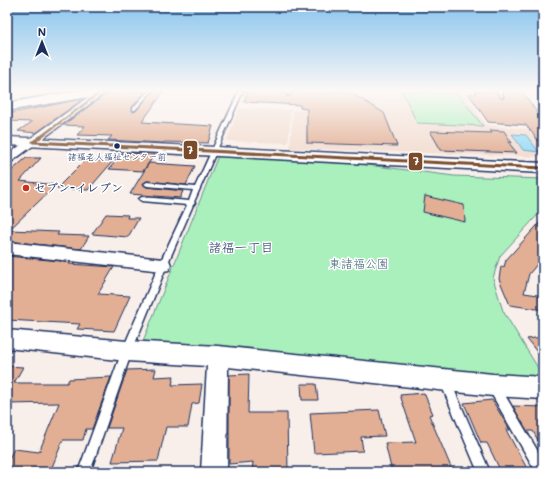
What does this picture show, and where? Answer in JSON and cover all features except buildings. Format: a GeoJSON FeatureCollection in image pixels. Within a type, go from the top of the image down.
{"type":"FeatureCollection","features":[{"type":"Feature","properties":{"kind":"street"},"geometry":{"type":"LineString","coordinates":[[7,160],[73,113]]}},
{"type":"Feature","properties":{"kind":"street"},"geometry":{"type":"LineString","coordinates":[[7,141],[358,159],[452,172],[542,168]]}},
{"type":"Feature","properties":{"kind":"street"},"geometry":{"type":"LineString","coordinates":[[7,248],[163,265]]}},
{"type":"Feature","properties":{"kind":"street"},"geometry":{"type":"LineString","coordinates":[[7,339],[127,351],[218,356],[493,385],[543,388]]}},
{"type":"Feature","properties":{"kind":"street"},"geometry":{"type":"LineString","coordinates":[[214,472],[218,356]]}},
{"type":"Feature","properties":{"kind":"lane"},"geometry":{"type":"LineString","coordinates":[[84,472],[127,351],[163,265],[232,113]]}},
{"type":"Feature","properties":{"kind":"lane"},"geometry":{"type":"LineString","coordinates":[[147,184],[198,189]]}},
{"type":"Feature","properties":{"kind":"lane"},"geometry":{"type":"LineString","coordinates":[[142,199],[192,203]]}},
{"type":"Feature","properties":{"kind":"lane"},"geometry":{"type":"LineString","coordinates":[[445,380],[484,472]]}},
{"type":"Feature","properties":{"kind":"lane"},"geometry":{"type":"LineString","coordinates":[[493,385],[543,472]]}},
{"type":"Feature","properties":{"kind":"shaded area"},"geometry":{"type":"Polygon","coordinates":[[[237,113],[291,113],[288,143],[227,141],[237,113]]]}},
{"type":"Feature","properties":{"kind":"shaded area"},"geometry":{"type":"Polygon","coordinates":[[[293,113],[478,113],[486,125],[528,129],[543,150],[543,157],[290,148],[293,113]]]}},
{"type":"Feature","properties":{"kind":"green space"},"geometry":{"type":"Polygon","coordinates":[[[412,113],[473,113],[483,126],[417,123],[412,113]]]}},
{"type":"Feature","properties":{"kind":"green space","name":"東諸福公園"},"geometry":{"type":"Polygon","coordinates":[[[218,156],[360,164],[454,176],[543,179],[543,209],[500,256],[493,278],[503,311],[543,376],[543,379],[479,376],[143,341],[218,156]]]}},
{"type":"Feature","properties":{"kind":"water"},"geometry":{"type":"Polygon","coordinates":[[[512,134],[526,135],[539,152],[523,150],[512,134]]]}},
{"type":"Feature","properties":{"kind":"transit line","name":"7"},"geometry":{"type":"LineString","coordinates":[[33,142],[72,113]]}},
{"type":"Feature","properties":{"kind":"transit line","name":"7"},"geometry":{"type":"LineString","coordinates":[[33,142],[543,168]]}},
{"type":"Feature","properties":{"kind":"place","name":"諸福老人福祉センター前"},"geometry":{"type":"Point","coordinates":[117,146]}},
{"type":"Feature","properties":{"kind":"place","name":"セブン-イレブン"},"geometry":{"type":"Point","coordinates":[26,188]}},
{"type":"Feature","properties":{"kind":"district","name":"諸福一丁目"},"geometry":{"type":"Point","coordinates":[241,247]}}]}
